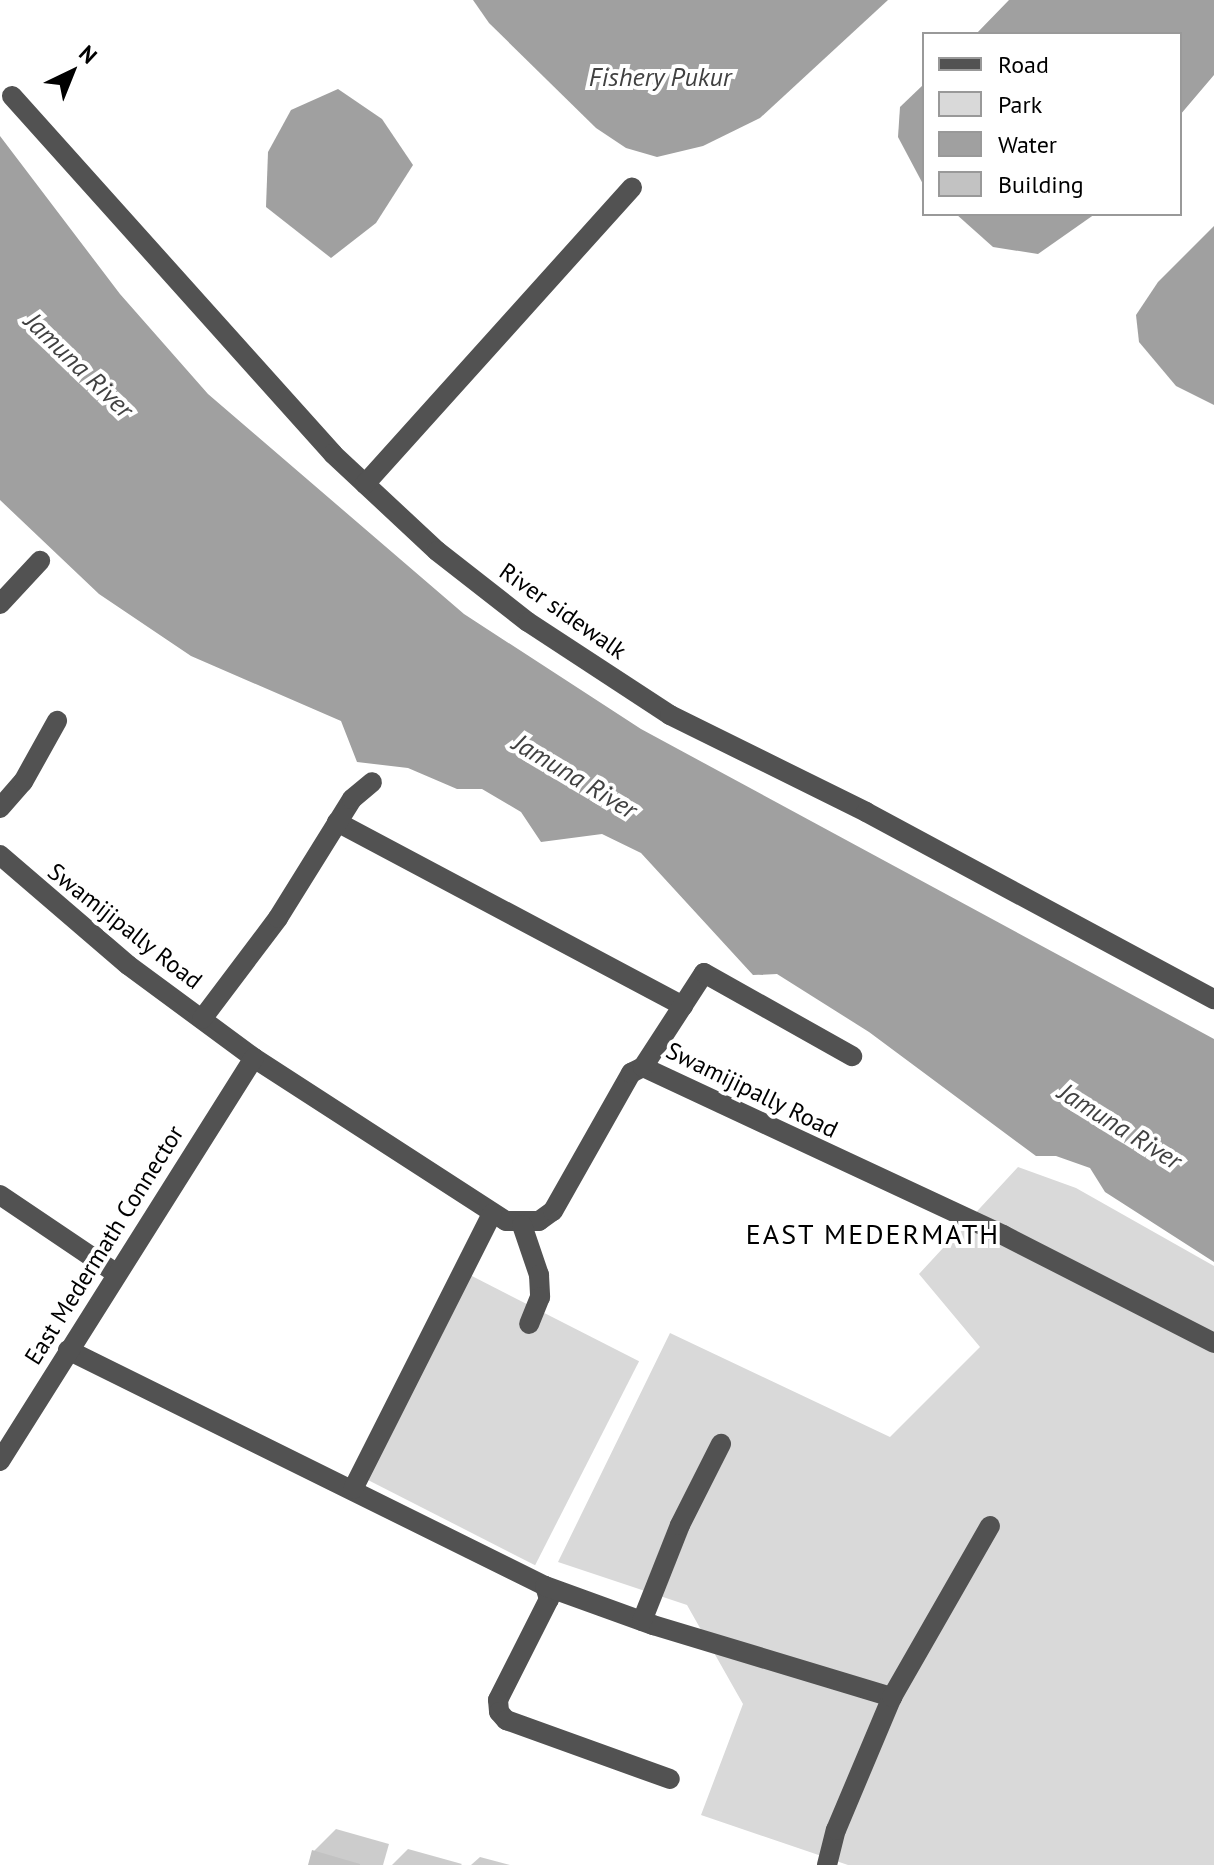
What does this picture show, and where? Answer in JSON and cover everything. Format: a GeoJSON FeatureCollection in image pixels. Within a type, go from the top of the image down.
{"type":"FeatureCollection","features":[{"type":"Feature","properties":{"kind":"street","name":"River sidewalk"},"geometry":{"type":"LineString","coordinates":[[12,96],[229,342],[365,484],[437,551],[528,622],[670,715],[866,812],[1214,999]]}},
{"type":"Feature","properties":{"kind":"street"},"geometry":{"type":"LineString","coordinates":[[365,484],[632,187]]}},
{"type":"Feature","properties":{"kind":"street"},"geometry":{"type":"LineString","coordinates":[[0,604],[40,561]]}},
{"type":"Feature","properties":{"kind":"street"},"geometry":{"type":"LineString","coordinates":[[0,808],[23,782],[57,721]]}},
{"type":"Feature","properties":{"kind":"street"},"geometry":{"type":"LineString","coordinates":[[202,1019],[278,918],[352,799],[372,782]]}},
{"type":"Feature","properties":{"kind":"street"},"geometry":{"type":"LineString","coordinates":[[337,822],[683,1006]]}},
{"type":"Feature","properties":{"kind":"street","name":"Swamijipally Road"},"geometry":{"type":"LineString","coordinates":[[0,855],[128,965],[254,1058],[492,1214],[522,1225],[539,1221],[567,1194],[631,1073],[643,1067],[1003,1235],[1214,1343]]}},
{"type":"Feature","properties":{"kind":"street"},"geometry":{"type":"LineString","coordinates":[[643,1067],[704,973],[852,1056]]}},
{"type":"Feature","properties":{"kind":"street","name":"East Medermath Connector"},"geometry":{"type":"LineString","coordinates":[[0,1461],[254,1058]]}},
{"type":"Feature","properties":{"kind":"street"},"geometry":{"type":"LineString","coordinates":[[0,1195],[117,1274]]}},
{"type":"Feature","properties":{"kind":"street"},"geometry":{"type":"LineString","coordinates":[[353,1489],[492,1214]]}},
{"type":"Feature","properties":{"kind":"street"},"geometry":{"type":"LineString","coordinates":[[522,1225],[539,1275],[540,1297],[529,1324]]}},
{"type":"Feature","properties":{"kind":"street"},"geometry":{"type":"LineString","coordinates":[[68,1350],[545,1586],[642,1621],[892,1697]]}},
{"type":"Feature","properties":{"kind":"street"},"geometry":{"type":"LineString","coordinates":[[642,1621],[680,1525],[721,1444]]}},
{"type":"Feature","properties":{"kind":"street"},"geometry":{"type":"LineString","coordinates":[[827,1865],[836,1830],[892,1697],[990,1526]]}},
{"type":"Feature","properties":{"kind":"street"},"geometry":{"type":"LineString","coordinates":[[545,1586],[549,1599],[498,1700],[499,1712],[506,1720],[670,1779]]}},
{"type":"Feature","properties":{"kind":"green space"},"geometry":{"type":"Polygon","coordinates":[[[1018,1167],[1076,1188],[1214,1266],[1214,1865],[848,1865],[701,1815],[743,1704],[687,1605],[558,1562],[670,1333],[890,1437],[980,1347],[919,1274],[1018,1167]]]}},
{"type":"Feature","properties":{"kind":"green space"},"geometry":{"type":"Polygon","coordinates":[[[468,1274],[639,1361],[535,1565],[364,1478],[468,1274]]]}},
{"type":"Feature","properties":{"kind":"water","name":"Fishery Pukur"},"geometry":{"type":"Polygon","coordinates":[[[473,0],[888,0],[760,118],[703,146],[657,157],[626,148],[596,128],[489,23],[473,0]]]}},
{"type":"Feature","properties":{"kind":"water"},"geometry":{"type":"Polygon","coordinates":[[[1009,0],[1214,0],[1214,75],[1182,113],[1182,32],[978,32],[1009,0]]]}},
{"type":"Feature","properties":{"kind":"water"},"geometry":{"type":"Polygon","coordinates":[[[922,86],[922,182],[898,137],[900,107],[922,86]]]}},
{"type":"Feature","properties":{"kind":"water"},"geometry":{"type":"Polygon","coordinates":[[[338,89],[382,119],[413,165],[376,223],[331,258],[266,207],[268,152],[291,110],[338,89]]]}},
{"type":"Feature","properties":{"kind":"water","name":"Jamuna River"},"geometry":{"type":"Polygon","coordinates":[[[0,136],[120,294],[208,394],[464,614],[641,729],[1214,1039],[1214,1262],[1105,1192],[1090,1168],[1056,1156],[1036,1156],[869,1032],[777,974],[753,975],[641,853],[602,834],[541,842],[521,812],[482,789],[457,789],[408,768],[357,762],[341,721],[191,656],[99,594],[0,500],[0,136]]]}},
{"type":"Feature","properties":{"kind":"water"},"geometry":{"type":"Polygon","coordinates":[[[958,216],[1092,216],[1038,254],[993,247],[958,216]]]}},
{"type":"Feature","properties":{"kind":"water"},"geometry":{"type":"Polygon","coordinates":[[[1214,226],[1214,405],[1176,386],[1139,342],[1136,315],[1158,282],[1214,226]]]}},
{"type":"Feature","properties":{"kind":"building"},"geometry":{"type":"Polygon","coordinates":[[[312,1850],[360,1864],[360,1865],[308,1865],[312,1850]]]}},
{"type":"Feature","properties":{"kind":"district","name":"EAST MEDERMATH"},"geometry":{"type":"Point","coordinates":[873,1234]}}]}
